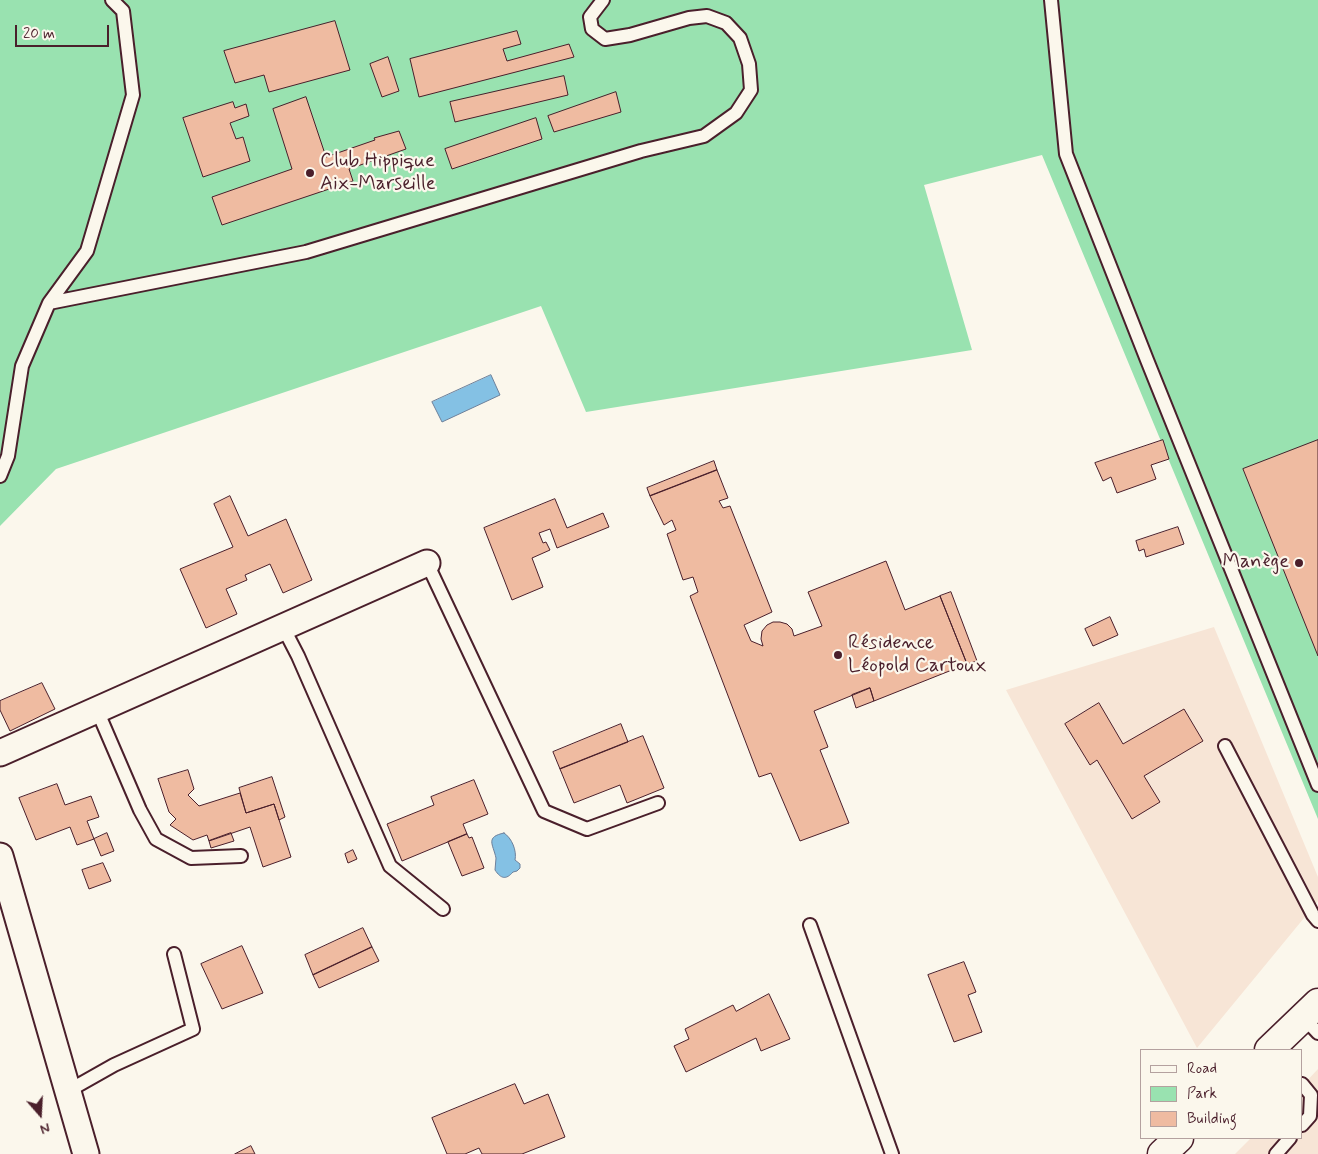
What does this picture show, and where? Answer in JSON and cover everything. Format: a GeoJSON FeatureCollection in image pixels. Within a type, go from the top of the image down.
{"type":"FeatureCollection","features":[{"type":"Feature","properties":{"kind":"main road"},"geometry":{"type":"LineString","coordinates":[[1270,1049],[1313,1018]]}},
{"type":"Feature","properties":{"kind":"main road"},"geometry":{"type":"LineString","coordinates":[[1162,1154],[1178,1139]]}},
{"type":"Feature","properties":{"kind":"street"},"geometry":{"type":"LineString","coordinates":[[0,753],[427,563]]}},
{"type":"Feature","properties":{"kind":"street"},"geometry":{"type":"LineString","coordinates":[[0,856],[86,1154]]}},
{"type":"Feature","properties":{"kind":"lane"},"geometry":{"type":"LineString","coordinates":[[0,476],[8,456],[22,366],[49,303],[87,251],[133,95],[123,11],[112,0]]}},
{"type":"Feature","properties":{"kind":"lane"},"geometry":{"type":"LineString","coordinates":[[49,303],[306,252],[641,151],[704,136],[736,113],[751,90],[749,64],[740,38],[726,22],[707,16],[689,18],[630,35],[605,39],[592,29],[590,17],[603,0]]}},
{"type":"Feature","properties":{"kind":"lane"},"geometry":{"type":"LineString","coordinates":[[1051,0],[1066,154],[1154,379],[1318,785]]}},
{"type":"Feature","properties":{"kind":"lane"},"geometry":{"type":"LineString","coordinates":[[427,563],[544,811],[587,828],[658,803]]}},
{"type":"Feature","properties":{"kind":"lane"},"geometry":{"type":"LineString","coordinates":[[283,627],[298,656],[390,866],[443,909]]}},
{"type":"Feature","properties":{"kind":"lane"},"geometry":{"type":"LineString","coordinates":[[97,710],[140,810],[156,839],[191,858],[240,856]]}},
{"type":"Feature","properties":{"kind":"lane"},"geometry":{"type":"LineString","coordinates":[[1225,746],[1312,915],[1318,921]]}},
{"type":"Feature","properties":{"kind":"lane"},"geometry":{"type":"LineString","coordinates":[[810,925],[892,1154]]}},
{"type":"Feature","properties":{"kind":"lane"},"geometry":{"type":"LineString","coordinates":[[68,1091],[114,1065],[193,1029],[174,954]]}},
{"type":"Feature","properties":{"kind":"lane"},"geometry":{"type":"LineString","coordinates":[[1303,1085],[1311,1096],[1310,1116],[1303,1124]]}},
{"type":"Feature","properties":{"kind":"lane"},"geometry":{"type":"LineString","coordinates":[[1276,1154],[1289,1139]]}},
{"type":"Feature","properties":{"kind":"shaded area"},"geometry":{"type":"Polygon","coordinates":[[[1214,627],[1318,877],[1318,901],[1197,1048],[1006,690],[1214,627]]]}},
{"type":"Feature","properties":{"kind":"shaded area"},"geometry":{"type":"Polygon","coordinates":[[[1318,1069],[1318,1154],[1235,1154],[1250,1139],[1303,1139],[1303,1085],[1318,1069]]]}},
{"type":"Feature","properties":{"kind":"green space"},"geometry":{"type":"Polygon","coordinates":[[[0,0],[1318,0],[1318,819],[1042,155],[924,185],[972,350],[586,412],[541,306],[56,469],[0,526],[0,0]]]}},
{"type":"Feature","properties":{"kind":"water"},"geometry":{"type":"Polygon","coordinates":[[[491,375],[500,395],[442,422],[432,402],[491,375]]]}},
{"type":"Feature","properties":{"kind":"water"},"geometry":{"type":"Polygon","coordinates":[[[504,833],[513,845],[515,860],[520,864],[520,868],[517,871],[506,877],[499,875],[495,870],[496,858],[492,845],[494,837],[504,833]]]}},
{"type":"Feature","properties":{"kind":"building"},"geometry":{"type":"Polygon","coordinates":[[[335,21],[350,70],[269,92],[264,75],[235,83],[224,51],[335,21]]]}},
{"type":"Feature","properties":{"kind":"building"},"geometry":{"type":"Polygon","coordinates":[[[517,31],[521,44],[503,49],[507,61],[569,44],[574,57],[419,97],[410,59],[517,31]]]}},
{"type":"Feature","properties":{"kind":"building"},"geometry":{"type":"Polygon","coordinates":[[[388,57],[399,91],[382,97],[370,64],[388,57]]]}},
{"type":"Feature","properties":{"kind":"building"},"geometry":{"type":"Polygon","coordinates":[[[564,76],[568,95],[455,122],[450,102],[564,76]]]}},
{"type":"Feature","properties":{"kind":"building"},"geometry":{"type":"Polygon","coordinates":[[[616,92],[621,112],[554,132],[548,116],[616,92]]]}},
{"type":"Feature","properties":{"kind":"building"},"geometry":{"type":"Polygon","coordinates":[[[306,97],[326,157],[375,140],[374,138],[399,131],[406,149],[349,169],[353,181],[222,225],[212,197],[292,169],[273,109],[306,97]]]}},
{"type":"Feature","properties":{"kind":"building"},"geometry":{"type":"Polygon","coordinates":[[[233,102],[235,108],[246,104],[249,116],[230,123],[236,139],[243,137],[250,161],[203,177],[183,118],[233,102]]]}},
{"type":"Feature","properties":{"kind":"building"},"geometry":{"type":"Polygon","coordinates":[[[536,118],[542,139],[452,169],[445,149],[536,118]]]}},
{"type":"Feature","properties":{"kind":"building"},"geometry":{"type":"Polygon","coordinates":[[[1163,440],[1169,459],[1151,465],[1156,479],[1117,493],[1111,477],[1103,481],[1095,463],[1163,440]]]}},
{"type":"Feature","properties":{"kind":"building","name":"Manège"},"geometry":{"type":"Polygon","coordinates":[[[1318,440],[1318,656],[1243,469],[1318,440]]]}},
{"type":"Feature","properties":{"kind":"building"},"geometry":{"type":"Polygon","coordinates":[[[714,461],[717,470],[650,496],[647,488],[714,461]]]}},
{"type":"Feature","properties":{"kind":"building","name":"Résidence Léopold Cartoux"},"geometry":{"type":"Polygon","coordinates":[[[717,470],[728,498],[719,501],[723,508],[730,506],[772,612],[744,625],[751,641],[763,646],[761,639],[762,631],[773,622],[787,624],[792,629],[794,636],[822,626],[808,592],[886,561],[905,610],[940,596],[967,664],[874,701],[870,688],[814,711],[828,747],[820,750],[849,823],[800,841],[771,773],[759,777],[690,596],[698,592],[693,577],[683,580],[667,534],[676,530],[672,520],[664,525],[650,496],[717,470]]]}},
{"type":"Feature","properties":{"kind":"building"},"geometry":{"type":"Polygon","coordinates":[[[230,496],[248,536],[286,519],[312,580],[283,593],[270,564],[245,575],[247,580],[226,589],[237,614],[206,628],[180,569],[233,547],[214,504],[230,496]]]}},
{"type":"Feature","properties":{"kind":"building"},"geometry":{"type":"Polygon","coordinates":[[[555,499],[567,528],[603,513],[609,527],[557,548],[550,529],[539,533],[543,543],[546,542],[550,550],[532,558],[543,587],[512,600],[484,528],[555,499]]]}},
{"type":"Feature","properties":{"kind":"building"},"geometry":{"type":"Polygon","coordinates":[[[1178,527],[1184,544],[1146,557],[1144,549],[1139,551],[1136,541],[1178,527]]]}},
{"type":"Feature","properties":{"kind":"building"},"geometry":{"type":"Polygon","coordinates":[[[951,592],[977,661],[967,664],[940,596],[951,592]]]}},
{"type":"Feature","properties":{"kind":"building"},"geometry":{"type":"Polygon","coordinates":[[[1110,617],[1118,635],[1093,646],[1085,629],[1110,617]]]}},
{"type":"Feature","properties":{"kind":"building"},"geometry":{"type":"Polygon","coordinates":[[[42,683],[55,709],[10,731],[0,710],[0,701],[42,683]]]}},
{"type":"Feature","properties":{"kind":"building"},"geometry":{"type":"Polygon","coordinates":[[[870,688],[874,701],[856,708],[852,695],[870,688]]]}},
{"type":"Feature","properties":{"kind":"building"},"geometry":{"type":"Polygon","coordinates":[[[1099,703],[1123,744],[1184,709],[1203,741],[1144,776],[1160,802],[1132,819],[1097,760],[1090,765],[1065,724],[1099,703]]]}},
{"type":"Feature","properties":{"kind":"building"},"geometry":{"type":"Polygon","coordinates":[[[621,724],[628,742],[560,769],[553,752],[621,724]]]}},
{"type":"Feature","properties":{"kind":"building"},"geometry":{"type":"Polygon","coordinates":[[[643,736],[664,788],[627,803],[620,785],[574,803],[560,769],[643,736]]]}},
{"type":"Feature","properties":{"kind":"building"},"geometry":{"type":"Polygon","coordinates":[[[188,770],[194,789],[188,795],[199,806],[240,793],[246,813],[274,804],[291,857],[263,867],[250,827],[209,841],[207,835],[193,840],[170,825],[176,819],[169,812],[158,779],[188,770]]]}},
{"type":"Feature","properties":{"kind":"building"},"geometry":{"type":"Polygon","coordinates":[[[272,777],[285,817],[279,820],[274,804],[246,813],[239,788],[272,777]]]}},
{"type":"Feature","properties":{"kind":"building"},"geometry":{"type":"Polygon","coordinates":[[[474,780],[488,814],[463,824],[467,834],[402,861],[387,824],[434,805],[431,797],[474,780]]]}},
{"type":"Feature","properties":{"kind":"building"},"geometry":{"type":"Polygon","coordinates":[[[57,784],[65,805],[91,796],[99,817],[87,821],[94,839],[77,845],[70,827],[36,840],[19,798],[57,784]]]}},
{"type":"Feature","properties":{"kind":"building"},"geometry":{"type":"Polygon","coordinates":[[[107,833],[114,851],[101,856],[94,839],[107,833]]]}},
{"type":"Feature","properties":{"kind":"building"},"geometry":{"type":"Polygon","coordinates":[[[231,833],[234,841],[211,848],[209,841],[231,833]]]}},
{"type":"Feature","properties":{"kind":"building"},"geometry":{"type":"Polygon","coordinates":[[[467,834],[469,838],[472,837],[484,868],[462,876],[448,842],[467,834]]]}},
{"type":"Feature","properties":{"kind":"building"},"geometry":{"type":"Polygon","coordinates":[[[353,850],[357,859],[348,863],[345,854],[353,850]]]}},
{"type":"Feature","properties":{"kind":"building"},"geometry":{"type":"Polygon","coordinates":[[[103,863],[111,881],[89,889],[82,870],[103,863]]]}},
{"type":"Feature","properties":{"kind":"building"},"geometry":{"type":"Polygon","coordinates":[[[363,928],[372,947],[313,975],[305,955],[363,928]]]}},
{"type":"Feature","properties":{"kind":"building"},"geometry":{"type":"Polygon","coordinates":[[[242,946],[263,993],[222,1009],[201,964],[242,946]]]}},
{"type":"Feature","properties":{"kind":"building"},"geometry":{"type":"Polygon","coordinates":[[[372,947],[379,961],[319,988],[313,975],[372,947]]]}},
{"type":"Feature","properties":{"kind":"building"},"geometry":{"type":"Polygon","coordinates":[[[964,962],[976,992],[968,995],[982,1032],[954,1042],[928,975],[964,962]]]}},
{"type":"Feature","properties":{"kind":"building"},"geometry":{"type":"Polygon","coordinates":[[[769,994],[790,1039],[761,1051],[756,1038],[686,1072],[674,1046],[689,1039],[685,1029],[733,1005],[736,1011],[769,994]]]}},
{"type":"Feature","properties":{"kind":"building"},"geometry":{"type":"Polygon","coordinates":[[[515,1084],[524,1104],[548,1094],[565,1137],[522,1154],[482,1154],[479,1148],[465,1154],[447,1154],[432,1118],[515,1084]]]}},
{"type":"Feature","properties":{"kind":"building"},"geometry":{"type":"Polygon","coordinates":[[[251,1146],[255,1154],[235,1154],[251,1146]]]}},
{"type":"Feature","properties":{"kind":"place","name":"Club Hippique Aix-Marseille"},"geometry":{"type":"Point","coordinates":[310,173]}},
{"type":"Feature","properties":{"kind":"place","name":"Manège"},"geometry":{"type":"Point","coordinates":[1299,563]}},
{"type":"Feature","properties":{"kind":"place","name":"Résidence Léopold Cartoux"},"geometry":{"type":"Point","coordinates":[838,655]}}]}
